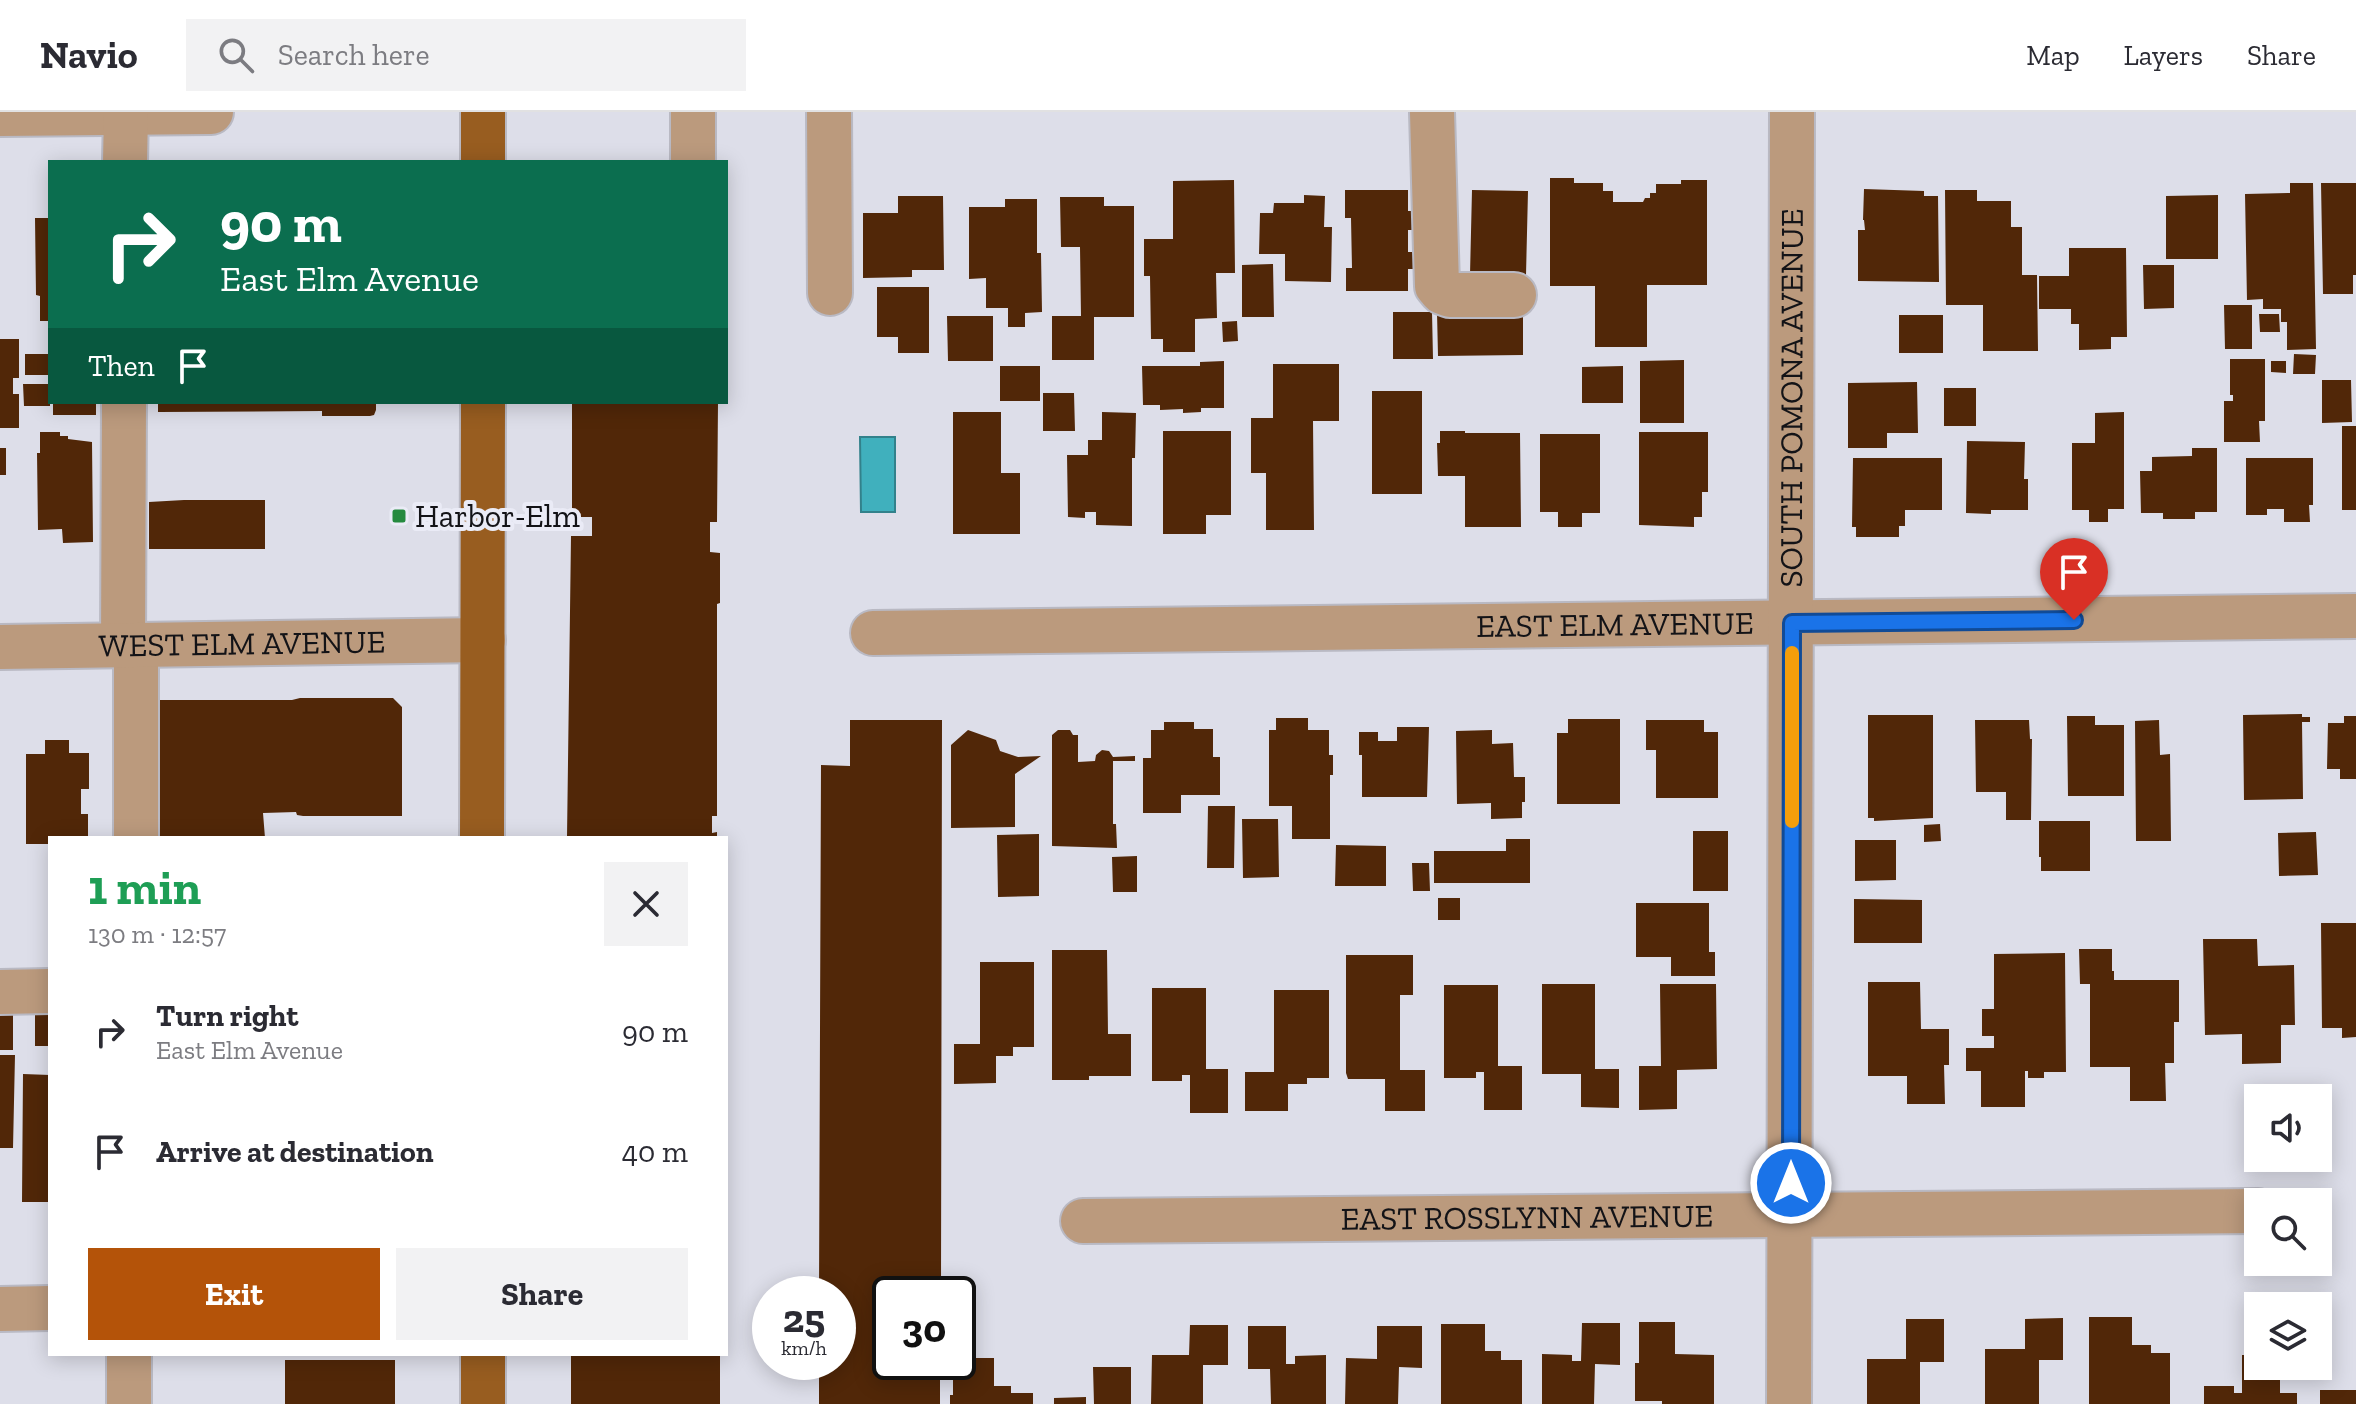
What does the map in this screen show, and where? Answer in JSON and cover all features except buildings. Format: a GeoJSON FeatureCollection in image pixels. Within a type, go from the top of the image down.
{"type":"FeatureCollection","features":[{"type":"Feature","properties":{"kind":"main road"},"geometry":{"type":"LineString","coordinates":[[483,112],[483,160]]}},
{"type":"Feature","properties":{"kind":"main road"},"geometry":{"type":"LineString","coordinates":[[482,836],[483,404]]}},
{"type":"Feature","properties":{"kind":"main road"},"geometry":{"type":"LineString","coordinates":[[483,1356],[483,1404]]}},
{"type":"Feature","properties":{"kind":"street"},"geometry":{"type":"LineString","coordinates":[[0,114],[211,112]]}},
{"type":"Feature","properties":{"kind":"street"},"geometry":{"type":"LineString","coordinates":[[693,112],[693,160]]}},
{"type":"Feature","properties":{"kind":"street"},"geometry":{"type":"LineString","coordinates":[[829,112],[830,293]]}},
{"type":"Feature","properties":{"kind":"street"},"geometry":{"type":"LineString","coordinates":[[1432,112],[1437,286],[1450,295],[1514,295]]}},
{"type":"Feature","properties":{"kind":"street","name":"SOUTH POMONA AVENUE"},"geometry":{"type":"LineString","coordinates":[[1789,1404],[1792,112]]}},
{"type":"Feature","properties":{"kind":"street"},"geometry":{"type":"LineString","coordinates":[[125,160],[126,113]]}},
{"type":"Feature","properties":{"kind":"street"},"geometry":{"type":"LineString","coordinates":[[124,404],[136,836]]}},
{"type":"Feature","properties":{"kind":"street","name":"EAST ELM AVENUE"},"geometry":{"type":"LineString","coordinates":[[873,633],[2356,616]]}},
{"type":"Feature","properties":{"kind":"street","name":"WEST ELM AVENUE"},"geometry":{"type":"LineString","coordinates":[[0,647],[483,640]]}},
{"type":"Feature","properties":{"kind":"street"},"geometry":{"type":"LineString","coordinates":[[0,992],[48,991]]}},
{"type":"Feature","properties":{"kind":"street","name":"EAST ROSSLYNN AVENUE"},"geometry":{"type":"LineString","coordinates":[[1083,1221],[2244,1211]]}},
{"type":"Feature","properties":{"kind":"street"},"geometry":{"type":"LineString","coordinates":[[0,1309],[48,1308]]}},
{"type":"Feature","properties":{"kind":"street"},"geometry":{"type":"LineString","coordinates":[[129,1356],[129,1404]]}},
{"type":"Feature","properties":{"kind":"water"},"geometry":{"type":"Polygon","coordinates":[[[860,437],[895,437],[895,512],[861,512],[860,437]]]}},
{"type":"Feature","properties":{"kind":"slow traffic"},"geometry":{"type":"LineString","coordinates":[[1792,653],[1792,821]]}},
{"type":"Feature","properties":{"kind":"place","name":"Harbor-Elm"},"geometry":{"type":"Point","coordinates":[399,516]}},
{"type":"Feature","properties":{"kind":"route"},"geometry":{"type":"LineString","coordinates":[[1791,1183],[1792,623],[2074,620]]}}]}
